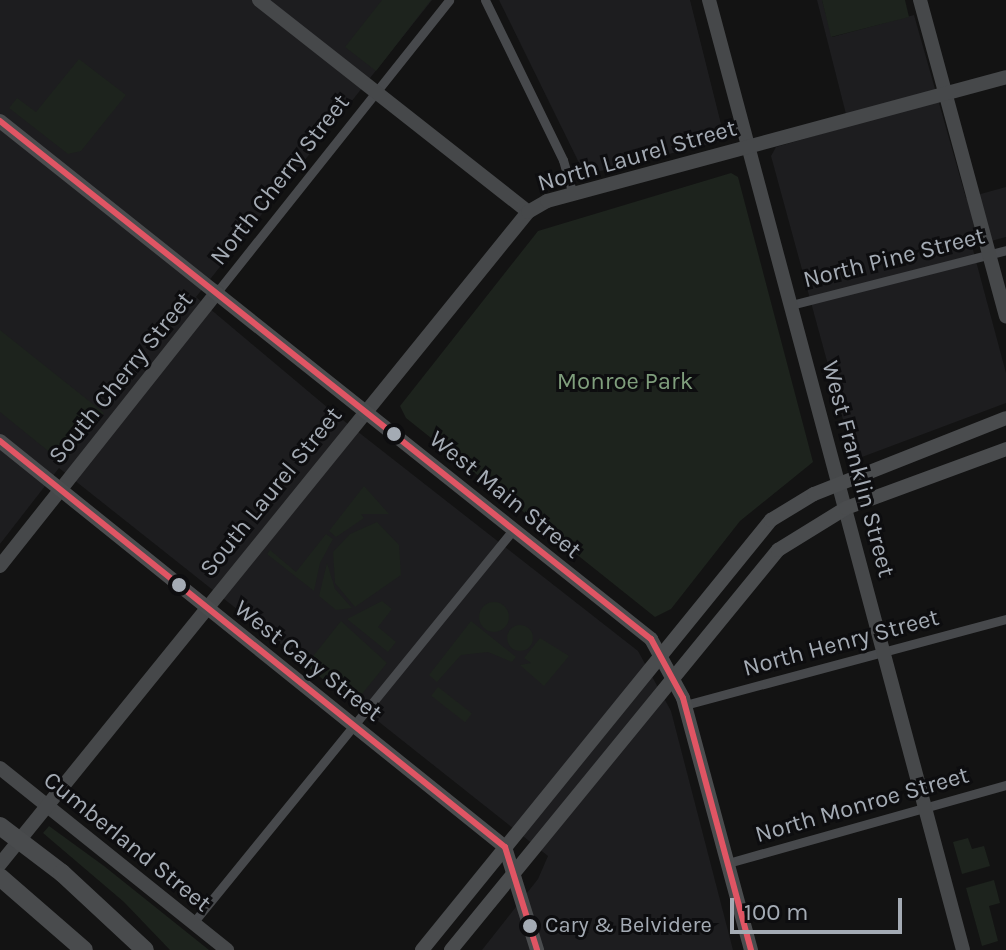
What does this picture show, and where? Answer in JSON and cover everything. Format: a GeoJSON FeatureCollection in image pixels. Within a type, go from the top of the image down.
{"type":"FeatureCollection","features":[{"type":"Feature","properties":{"kind":"highway"},"geometry":{"type":"LineString","coordinates":[[0,826],[62,873],[145,950]]}},
{"type":"Feature","properties":{"kind":"highway"},"geometry":{"type":"LineString","coordinates":[[0,877],[28,898],[84,950]]}},
{"type":"Feature","properties":{"kind":"highway"},"geometry":{"type":"LineString","coordinates":[[28,898],[75,950]]}},
{"type":"Feature","properties":{"kind":"main road","name":"West Main Street"},"geometry":{"type":"LineString","coordinates":[[0,121],[651,639],[675,676],[685,705],[751,950]]}},
{"type":"Feature","properties":{"kind":"main road"},"geometry":{"type":"LineString","coordinates":[[422,950],[771,520],[839,484],[1006,418]]}},
{"type":"Feature","properties":{"kind":"main road","name":"West Cary Street"},"geometry":{"type":"LineString","coordinates":[[0,441],[505,847],[516,870],[537,950]]}},
{"type":"Feature","properties":{"kind":"main road"},"geometry":{"type":"LineString","coordinates":[[451,950],[778,550],[846,508],[1006,449]]}},
{"type":"Feature","properties":{"kind":"street"},"geometry":{"type":"LineString","coordinates":[[259,0],[528,212]]}},
{"type":"Feature","properties":{"kind":"street","name":"North Cherry Street"},"geometry":{"type":"LineString","coordinates":[[217,292],[449,0]]}},
{"type":"Feature","properties":{"kind":"street"},"geometry":{"type":"LineString","coordinates":[[485,0],[563,160],[573,195]]}},
{"type":"Feature","properties":{"kind":"street","name":"West Franklin Street"},"geometry":{"type":"LineString","coordinates":[[709,0],[963,950]]}},
{"type":"Feature","properties":{"kind":"street"},"geometry":{"type":"LineString","coordinates":[[920,0],[1006,317]]}},
{"type":"Feature","properties":{"kind":"street","name":"North Laurel Street"},"geometry":{"type":"LineString","coordinates":[[367,411],[528,212],[573,195],[1006,77]]}},
{"type":"Feature","properties":{"kind":"street","name":"North Pine Street"},"geometry":{"type":"LineString","coordinates":[[791,305],[1006,250]]}},
{"type":"Feature","properties":{"kind":"street","name":"South Cherry Street"},"geometry":{"type":"LineString","coordinates":[[0,566],[217,292]]}},
{"type":"Feature","properties":{"kind":"street","name":"South Laurel Street"},"geometry":{"type":"LineString","coordinates":[[0,864],[367,411]]}},
{"type":"Feature","properties":{"kind":"street"},"geometry":{"type":"LineString","coordinates":[[193,923],[513,530]]}},
{"type":"Feature","properties":{"kind":"street","name":"North Henry Street"},"geometry":{"type":"LineString","coordinates":[[685,705],[1006,619]]}},
{"type":"Feature","properties":{"kind":"street","name":"Cumberland Street"},"geometry":{"type":"LineString","coordinates":[[0,768],[227,950]]}},
{"type":"Feature","properties":{"kind":"street","name":"North Monroe Street"},"geometry":{"type":"LineString","coordinates":[[728,863],[1006,785]]}},
{"type":"Feature","properties":{"kind":"shaded area"},"geometry":{"type":"Polygon","coordinates":[[[0,0],[432,0],[196,297],[334,413],[638,651],[671,711],[733,950],[482,950],[538,879],[548,856],[59,468],[0,544],[0,0]]]}},
{"type":"Feature","properties":{"kind":"shaded area"},"geometry":{"type":"Polygon","coordinates":[[[499,0],[690,0],[725,140],[585,175],[499,0]]]}},
{"type":"Feature","properties":{"kind":"shaded area"},"geometry":{"type":"Polygon","coordinates":[[[817,0],[822,0],[832,37],[914,15],[966,198],[1006,187],[1006,237],[972,246],[1006,373],[1006,403],[854,460],[771,156],[776,147],[849,126],[817,0]]]}},
{"type":"Feature","properties":{"kind":"green space"},"geometry":{"type":"Polygon","coordinates":[[[382,0],[431,0],[376,71],[345,47],[382,0]]]}},
{"type":"Feature","properties":{"kind":"green space"},"geometry":{"type":"Polygon","coordinates":[[[822,0],[905,0],[909,17],[831,37],[822,0]]]}},
{"type":"Feature","properties":{"kind":"green space"},"geometry":{"type":"Polygon","coordinates":[[[79,59],[126,95],[81,151],[68,154],[9,108],[17,98],[36,112],[79,59]]]}},
{"type":"Feature","properties":{"kind":"green space","name":"Monroe Park"},"geometry":{"type":"Polygon","coordinates":[[[731,173],[738,177],[813,462],[740,521],[671,609],[655,617],[406,418],[400,406],[538,231],[731,173]]]}},
{"type":"Feature","properties":{"kind":"green space"},"geometry":{"type":"Polygon","coordinates":[[[0,330],[104,413],[63,463],[0,412],[0,330]]]}},
{"type":"Feature","properties":{"kind":"green space"},"geometry":{"type":"Polygon","coordinates":[[[364,486],[389,514],[361,514],[364,518],[336,537],[329,531],[364,486]]]}},
{"type":"Feature","properties":{"kind":"green space"},"geometry":{"type":"Polygon","coordinates":[[[377,522],[399,545],[401,575],[355,607],[335,583],[333,552],[350,534],[377,522]]]}},
{"type":"Feature","properties":{"kind":"green space"},"geometry":{"type":"Polygon","coordinates":[[[326,534],[333,539],[320,563],[314,591],[267,554],[270,550],[296,572],[326,534]]]}},
{"type":"Feature","properties":{"kind":"green space"},"geometry":{"type":"Polygon","coordinates":[[[327,563],[335,589],[352,608],[336,610],[319,596],[327,563]]]}},
{"type":"Feature","properties":{"kind":"green space"},"geometry":{"type":"Polygon","coordinates":[[[382,601],[392,609],[378,627],[396,642],[388,652],[347,619],[382,601]]]}},
{"type":"Feature","properties":{"kind":"green space"},"geometry":{"type":"Polygon","coordinates":[[[494,602],[505,606],[509,617],[505,628],[494,632],[483,628],[479,617],[483,606],[494,602]]]}},
{"type":"Feature","properties":{"kind":"green space"},"geometry":{"type":"Polygon","coordinates":[[[341,621],[387,663],[354,704],[310,669],[310,660],[341,621]]]}},
{"type":"Feature","properties":{"kind":"green space"},"geometry":{"type":"Polygon","coordinates":[[[471,621],[516,657],[512,662],[488,652],[461,655],[437,682],[429,675],[471,621]]]}},
{"type":"Feature","properties":{"kind":"green space"},"geometry":{"type":"Polygon","coordinates":[[[520,625],[529,629],[533,638],[529,647],[520,651],[511,647],[507,638],[511,629],[520,625]]]}},
{"type":"Feature","properties":{"kind":"green space"},"geometry":{"type":"Polygon","coordinates":[[[540,638],[569,656],[544,686],[520,665],[531,663],[524,658],[540,638]]]}},
{"type":"Feature","properties":{"kind":"green space"},"geometry":{"type":"Polygon","coordinates":[[[438,687],[472,713],[465,722],[431,696],[438,687]]]}},
{"type":"Feature","properties":{"kind":"green space"},"geometry":{"type":"Polygon","coordinates":[[[49,826],[209,950],[170,950],[124,902],[43,833],[49,826]]]}},
{"type":"Feature","properties":{"kind":"green space"},"geometry":{"type":"Polygon","coordinates":[[[968,838],[972,849],[984,846],[990,866],[962,874],[953,842],[968,838]]]}},
{"type":"Feature","properties":{"kind":"green space"},"geometry":{"type":"Polygon","coordinates":[[[994,880],[1000,903],[989,906],[998,941],[982,946],[966,888],[994,880]]]}},
{"type":"Feature","properties":{"kind":"transit line"},"geometry":{"type":"LineString","coordinates":[[0,121],[651,639],[683,698],[751,950]]}},
{"type":"Feature","properties":{"kind":"transit line"},"geometry":{"type":"LineString","coordinates":[[0,441],[505,847],[537,950]]}},
{"type":"Feature","properties":{"kind":"place","name":"Cary & Belvidere"},"geometry":{"type":"Point","coordinates":[530,926]}}]}
